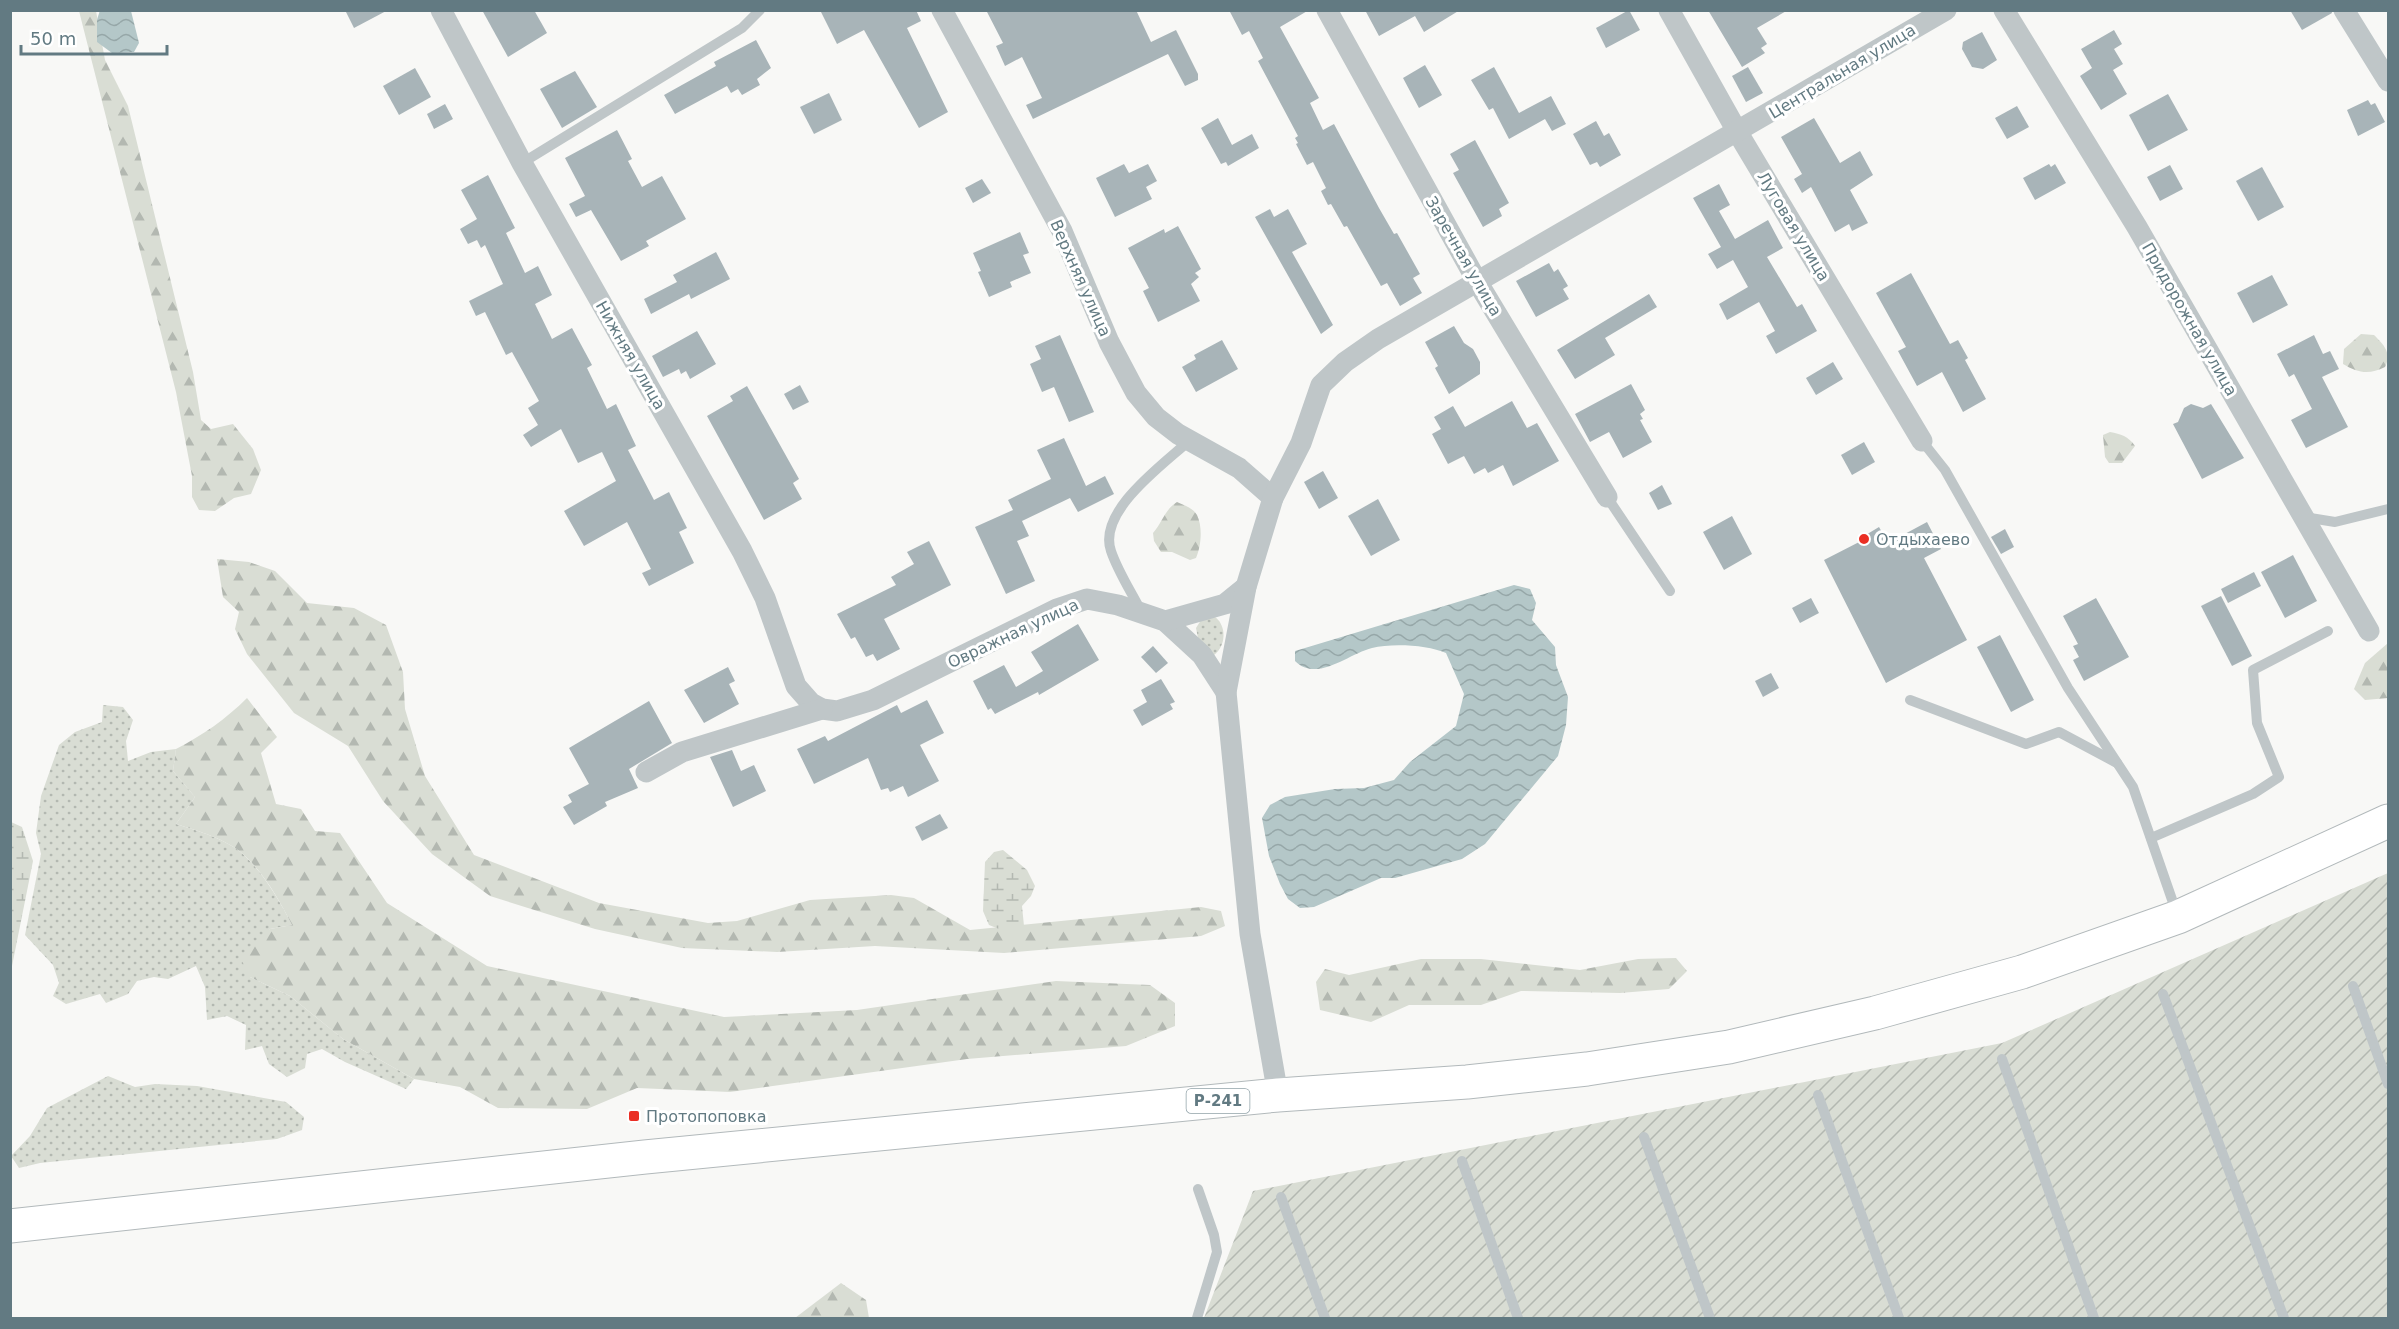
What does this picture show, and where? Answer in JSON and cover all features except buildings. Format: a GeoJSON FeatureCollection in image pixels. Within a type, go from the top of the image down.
{"type":"FeatureCollection","features":[{"type":"Feature","properties":{"kind":"highway","name":"Р-241"},"geometry":{"type":"LineString","coordinates":[[10,1226],[633,1158],[1278,1095],[1467,1082],[1587,1069],[1729,1047],[1875,1013],[2022,972],[2178,917],[2388,821]]}},
{"type":"Feature","properties":{"kind":"street","name":"Нижняя улица"},"geometry":{"type":"LineString","coordinates":[[441,10],[522,163],[742,551],[765,598],[796,686],[817,706]]}},
{"type":"Feature","properties":{"kind":"street","name":"Верхняя улица"},"geometry":{"type":"LineString","coordinates":[[942,10],[1062,231],[1109,342],[1136,393],[1156,417],[1239,468],[1273,498]]}},
{"type":"Feature","properties":{"kind":"street","name":"Заречная улица"},"geometry":{"type":"LineString","coordinates":[[1327,10],[1478,283],[1607,497]]}},
{"type":"Feature","properties":{"kind":"street","name":"Луговая улица"},"geometry":{"type":"LineString","coordinates":[[1669,10],[1738,133],[1922,441]]}},
{"type":"Feature","properties":{"kind":"street","name":"Центральная улица"},"geometry":{"type":"LineString","coordinates":[[1273,498],[1301,443],[1321,385],[1345,362],[1378,339],[1738,133],[1946,10]]}},
{"type":"Feature","properties":{"kind":"street","name":"Придорожная улица"},"geometry":{"type":"LineString","coordinates":[[2004,10],[2137,227],[2369,631]]}},
{"type":"Feature","properties":{"kind":"street"},"geometry":{"type":"LineString","coordinates":[[2344,10],[2388,81]]}},
{"type":"Feature","properties":{"kind":"street"},"geometry":{"type":"LineString","coordinates":[[1273,498],[1246,587],[1226,692],[1250,934],[1278,1095]]}},
{"type":"Feature","properties":{"kind":"street"},"geometry":{"type":"LineString","coordinates":[[1165,621],[1225,604],[1246,587]]}},
{"type":"Feature","properties":{"kind":"street","name":"Овражная улица"},"geometry":{"type":"LineString","coordinates":[[646,772],[682,752],[817,706],[837,711],[873,700],[1057,609],[1087,599],[1165,621],[1202,655],[1226,692]]}},
{"type":"Feature","properties":{"kind":"lane"},"geometry":{"type":"LineString","coordinates":[[522,163],[741,28],[760,10]]}},
{"type":"Feature","properties":{"kind":"lane"},"geometry":{"type":"LineString","coordinates":[[1142,613],[1110,549],[1109,529],[1119,508],[1190,440]]}},
{"type":"Feature","properties":{"kind":"lane"},"geometry":{"type":"LineString","coordinates":[[1922,441],[1945,470],[2068,688],[2133,787],[2178,917]]}},
{"type":"Feature","properties":{"kind":"lane"},"geometry":{"type":"LineString","coordinates":[[1607,497],[1670,591]]}},
{"type":"Feature","properties":{"kind":"lane"},"geometry":{"type":"LineString","coordinates":[[2303,517],[2335,522],[2388,509]]}},
{"type":"Feature","properties":{"kind":"lane"},"geometry":{"type":"LineString","coordinates":[[2151,838],[2253,794],[2279,777],[2257,723],[2253,670],[2328,631]]}},
{"type":"Feature","properties":{"kind":"lane"},"geometry":{"type":"LineString","coordinates":[[1910,700],[2026,744],[2059,732],[2120,765]]}},
{"type":"Feature","properties":{"kind":"lane"},"geometry":{"type":"LineString","coordinates":[[2353,986],[2388,1084]]}},
{"type":"Feature","properties":{"kind":"lane"},"geometry":{"type":"LineString","coordinates":[[2163,994],[2284,1318]]}},
{"type":"Feature","properties":{"kind":"lane"},"geometry":{"type":"LineString","coordinates":[[2001,1059],[2094,1318]]}},
{"type":"Feature","properties":{"kind":"lane"},"geometry":{"type":"LineString","coordinates":[[1818,1095],[1899,1318]]}},
{"type":"Feature","properties":{"kind":"lane"},"geometry":{"type":"LineString","coordinates":[[1644,1137],[1710,1318]]}},
{"type":"Feature","properties":{"kind":"lane"},"geometry":{"type":"LineString","coordinates":[[1462,1161],[1518,1318]]}},
{"type":"Feature","properties":{"kind":"lane"},"geometry":{"type":"LineString","coordinates":[[1197,1318],[1217,1252],[1214,1235],[1198,1189]]}},
{"type":"Feature","properties":{"kind":"lane"},"geometry":{"type":"LineString","coordinates":[[1281,1197],[1325,1318]]}},
{"type":"Feature","properties":{"kind":"green space"},"geometry":{"type":"Polygon","coordinates":[[[79,11],[96,11],[105,60],[128,106],[193,372],[201,420],[211,429],[233,424],[253,449],[261,470],[251,494],[234,498],[215,511],[199,510],[192,497],[192,476],[176,392],[79,11]]]}},
{"type":"Feature","properties":{"kind":"green space"},"geometry":{"type":"Polygon","coordinates":[[[2361,334],[2374,335],[2384,346],[2388,358],[2385,367],[2364,372],[2343,364],[2344,349],[2361,334]]]}},
{"type":"Feature","properties":{"kind":"green space"},"geometry":{"type":"Polygon","coordinates":[[[2110,432],[2124,436],[2135,446],[2122,463],[2109,463],[2105,457],[2103,435],[2110,432]]]}},
{"type":"Feature","properties":{"kind":"green space"},"geometry":{"type":"Polygon","coordinates":[[[1177,502],[1193,510],[1199,520],[1201,537],[1199,548],[1196,558],[1190,560],[1172,552],[1161,552],[1154,541],[1153,533],[1169,508],[1177,502]]]}},
{"type":"Feature","properties":{"kind":"green space"},"geometry":{"type":"Polygon","coordinates":[[[217,559],[249,562],[275,571],[307,603],[354,608],[386,625],[403,672],[405,709],[425,776],[474,855],[599,903],[708,923],[737,921],[810,900],[891,895],[914,898],[970,930],[1201,907],[1221,911],[1225,926],[1201,936],[1004,953],[875,946],[777,952],[682,948],[595,929],[490,896],[432,854],[383,801],[348,746],[294,713],[247,654],[235,629],[239,612],[223,597],[217,559]]]}},
{"type":"Feature","properties":{"kind":"green space"},"geometry":{"type":"Polygon","coordinates":[[[1215,617],[1222,625],[1224,636],[1221,647],[1214,655],[1198,638],[1196,628],[1201,620],[1215,617]]]}},
{"type":"Feature","properties":{"kind":"green space"},"geometry":{"type":"Polygon","coordinates":[[[2388,643],[2388,698],[2365,700],[2354,689],[2365,663],[2388,643]]]}},
{"type":"Feature","properties":{"kind":"green space"},"geometry":{"type":"Polygon","coordinates":[[[247,698],[277,737],[261,753],[276,804],[301,809],[315,831],[340,833],[387,903],[487,966],[724,1017],[857,1010],[1056,981],[1150,985],[1175,1003],[1175,1026],[1126,1046],[967,1059],[730,1092],[637,1088],[587,1109],[498,1108],[460,1087],[414,1079],[343,1039],[290,996],[250,977],[241,959],[270,929],[292,925],[271,888],[244,855],[221,840],[176,824],[195,797],[173,771],[176,749],[214,726],[247,698]]]}},
{"type":"Feature","properties":{"kind":"green space"},"geometry":{"type":"Polygon","coordinates":[[[103,705],[123,707],[133,720],[126,741],[128,761],[151,752],[176,749],[173,771],[195,797],[176,824],[221,840],[237,849],[251,862],[277,897],[292,925],[270,929],[250,977],[290,996],[343,1039],[414,1079],[406,1089],[345,1062],[322,1049],[307,1054],[305,1068],[287,1077],[269,1064],[262,1046],[245,1050],[246,1025],[227,1016],[207,1020],[205,987],[196,966],[168,979],[154,977],[137,981],[128,994],[106,1003],[100,994],[66,1004],[53,996],[59,983],[53,965],[25,935],[41,854],[36,833],[41,796],[59,745],[75,732],[102,722],[103,705]]]}},
{"type":"Feature","properties":{"kind":"green space"},"geometry":{"type":"Polygon","coordinates":[[[11,822],[22,827],[33,861],[11,971],[11,822]]]}},
{"type":"Feature","properties":{"kind":"green space"},"geometry":{"type":"Polygon","coordinates":[[[1003,850],[1027,870],[1035,886],[1031,896],[1022,906],[1024,926],[1017,931],[999,929],[989,925],[983,911],[985,862],[994,852],[1003,850]]]}},
{"type":"Feature","properties":{"kind":"green space"},"geometry":{"type":"Polygon","coordinates":[[[2388,873],[2388,1318],[1204,1318],[1253,1191],[2002,1043],[2388,873]]]}},
{"type":"Feature","properties":{"kind":"green space"},"geometry":{"type":"Polygon","coordinates":[[[1676,958],[1687,971],[1669,989],[1620,993],[1521,991],[1481,1005],[1409,1005],[1371,1022],[1320,1010],[1316,982],[1325,969],[1349,975],[1421,959],[1481,959],[1580,970],[1638,959],[1676,958]]]}},
{"type":"Feature","properties":{"kind":"green space"},"geometry":{"type":"Polygon","coordinates":[[[108,1076],[135,1087],[155,1084],[197,1086],[286,1102],[304,1117],[302,1130],[277,1139],[40,1163],[19,1168],[11,1156],[30,1136],[47,1108],[108,1076]]]}},
{"type":"Feature","properties":{"kind":"green space"},"geometry":{"type":"Polygon","coordinates":[[[841,1283],[866,1300],[869,1318],[795,1318],[841,1283]]]}},
{"type":"Feature","properties":{"kind":"water"},"geometry":{"type":"Polygon","coordinates":[[[100,10],[131,11],[139,43],[134,52],[112,53],[97,42],[97,20],[100,10]]]}},
{"type":"Feature","properties":{"kind":"water"},"geometry":{"type":"Polygon","coordinates":[[[1514,585],[1530,589],[1536,603],[1532,620],[1555,647],[1556,665],[1568,697],[1566,725],[1558,756],[1485,844],[1462,859],[1395,878],[1381,878],[1314,907],[1300,908],[1288,899],[1269,856],[1262,818],[1270,805],[1285,797],[1335,789],[1364,788],[1394,780],[1410,762],[1456,726],[1464,694],[1446,653],[1438,650],[1410,646],[1380,646],[1333,665],[1313,669],[1304,667],[1295,661],[1295,651],[1514,585]]]}},
{"type":"Feature","properties":{"kind":"place","name":"Отдыхаево"},"geometry":{"type":"Point","coordinates":[1864,539]}},
{"type":"Feature","properties":{"kind":"place","name":"Протопоповка"},"geometry":{"type":"Point","coordinates":[634,1116]}}]}
